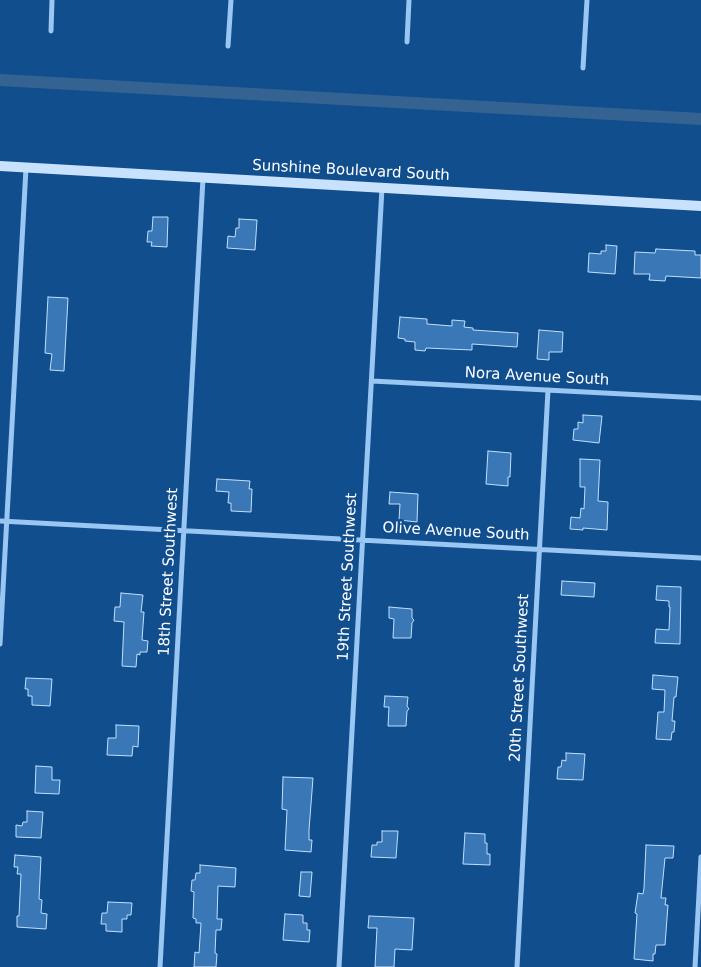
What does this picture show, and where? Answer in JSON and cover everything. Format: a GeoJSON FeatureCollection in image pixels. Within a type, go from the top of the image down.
{"type":"FeatureCollection","features":[{"type":"Feature","properties":{"kind":"street"},"geometry":{"type":"LineString","coordinates":[[50,31],[52,0]]}},
{"type":"Feature","properties":{"kind":"street"},"geometry":{"type":"LineString","coordinates":[[228,46],[231,0]]}},
{"type":"Feature","properties":{"kind":"street"},"geometry":{"type":"LineString","coordinates":[[407,42],[409,0]]}},
{"type":"Feature","properties":{"kind":"street"},"geometry":{"type":"LineString","coordinates":[[584,68],[587,0]]}},
{"type":"Feature","properties":{"kind":"street","name":"Sunshine Boulevard South"},"geometry":{"type":"LineString","coordinates":[[0,166],[701,206]]}},
{"type":"Feature","properties":{"kind":"street"},"geometry":{"type":"LineString","coordinates":[[0,644],[26,168]]}},
{"type":"Feature","properties":{"kind":"street","name":"18th Street Southwest"},"geometry":{"type":"LineString","coordinates":[[160,967],[203,178]]}},
{"type":"Feature","properties":{"kind":"street","name":"19th Street Southwest"},"geometry":{"type":"LineString","coordinates":[[339,967],[382,188]]}},
{"type":"Feature","properties":{"kind":"street","name":"Nora Avenue South"},"geometry":{"type":"LineString","coordinates":[[372,381],[701,398]]}},
{"type":"Feature","properties":{"kind":"street","name":"20th Street Southwest"},"geometry":{"type":"LineString","coordinates":[[517,967],[548,390]]}},
{"type":"Feature","properties":{"kind":"street","name":"Olive Avenue South"},"geometry":{"type":"LineString","coordinates":[[0,521],[701,558]]}},
{"type":"Feature","properties":{"kind":"street"},"geometry":{"type":"LineString","coordinates":[[695,967],[701,857]]}},
{"type":"Feature","properties":{"kind":"building"},"geometry":{"type":"Polygon","coordinates":[[[153,217],[168,217],[167,247],[151,246],[152,242],[147,242],[148,231],[152,231],[153,217]]]}},
{"type":"Feature","properties":{"kind":"building"},"geometry":{"type":"Polygon","coordinates":[[[239,219],[257,220],[255,250],[227,248],[228,236],[235,237],[236,228],[239,228],[239,219]]]}},
{"type":"Feature","properties":{"kind":"building"},"geometry":{"type":"Polygon","coordinates":[[[606,245],[617,246],[615,274],[588,272],[589,253],[601,254],[601,251],[606,251],[606,245]]]}},
{"type":"Feature","properties":{"kind":"building"},"geometry":{"type":"Polygon","coordinates":[[[656,249],[695,251],[695,255],[701,255],[701,278],[666,276],[665,281],[649,280],[650,274],[634,274],[635,252],[655,253],[656,249]]]}},
{"type":"Feature","properties":{"kind":"building"},"geometry":{"type":"Polygon","coordinates":[[[48,297],[68,298],[64,371],[50,370],[52,354],[45,353],[48,297]]]}},
{"type":"Feature","properties":{"kind":"building"},"geometry":{"type":"Polygon","coordinates":[[[400,317],[427,319],[427,324],[452,326],[452,320],[465,321],[464,327],[473,328],[473,330],[518,333],[517,347],[472,344],[472,350],[426,348],[425,351],[415,350],[415,342],[398,338],[400,317]]]}},
{"type":"Feature","properties":{"kind":"building"},"geometry":{"type":"Polygon","coordinates":[[[539,330],[563,332],[562,352],[549,352],[549,360],[537,359],[539,330]]]}},
{"type":"Feature","properties":{"kind":"building"},"geometry":{"type":"Polygon","coordinates":[[[583,415],[602,416],[599,443],[573,440],[574,429],[578,429],[578,422],[583,423],[583,415]]]}},
{"type":"Feature","properties":{"kind":"building"},"geometry":{"type":"Polygon","coordinates":[[[488,451],[511,453],[508,486],[486,484],[488,451]]]}},
{"type":"Feature","properties":{"kind":"building"},"geometry":{"type":"Polygon","coordinates":[[[580,459],[600,460],[598,501],[608,502],[607,530],[570,529],[571,517],[580,518],[581,508],[584,509],[585,487],[580,487],[580,459]]]}},
{"type":"Feature","properties":{"kind":"building"},"geometry":{"type":"Polygon","coordinates":[[[217,479],[250,481],[249,489],[252,489],[251,512],[231,511],[231,503],[228,503],[229,492],[216,491],[217,479]]]}},
{"type":"Feature","properties":{"kind":"building"},"geometry":{"type":"Polygon","coordinates":[[[390,492],[418,494],[417,522],[399,520],[400,504],[389,504],[390,492]]]}},
{"type":"Feature","properties":{"kind":"building"},"geometry":{"type":"Polygon","coordinates":[[[562,581],[595,583],[594,597],[561,595],[562,581]]]}},
{"type":"Feature","properties":{"kind":"building"},"geometry":{"type":"Polygon","coordinates":[[[657,586],[681,587],[680,644],[655,643],[656,629],[669,630],[670,607],[669,601],[656,600],[657,586]]]}},
{"type":"Feature","properties":{"kind":"building"},"geometry":{"type":"Polygon","coordinates":[[[121,593],[143,595],[141,612],[144,612],[142,640],[148,641],[147,652],[140,652],[140,655],[137,654],[136,667],[122,666],[124,622],[114,621],[115,607],[120,607],[121,593]]]}},
{"type":"Feature","properties":{"kind":"building"},"geometry":{"type":"Polygon","coordinates":[[[389,607],[412,609],[412,618],[414,620],[411,638],[393,638],[394,619],[389,618],[389,607]]]}},
{"type":"Feature","properties":{"kind":"building"},"geometry":{"type":"Polygon","coordinates":[[[653,675],[678,677],[672,721],[675,721],[674,732],[672,732],[671,740],[656,739],[658,712],[664,712],[665,690],[652,689],[653,675]]]}},
{"type":"Feature","properties":{"kind":"building"},"geometry":{"type":"Polygon","coordinates":[[[26,678],[52,679],[50,706],[32,705],[32,696],[28,696],[28,689],[25,689],[26,678]]]}},
{"type":"Feature","properties":{"kind":"building"},"geometry":{"type":"Polygon","coordinates":[[[385,696],[408,697],[407,706],[409,709],[407,711],[406,726],[388,726],[389,707],[384,707],[385,696]]]}},
{"type":"Feature","properties":{"kind":"building"},"geometry":{"type":"Polygon","coordinates":[[[116,725],[139,726],[138,747],[133,746],[132,756],[107,755],[108,738],[116,738],[116,725]]]}},
{"type":"Feature","properties":{"kind":"building"},"geometry":{"type":"Polygon","coordinates":[[[566,753],[585,754],[583,780],[557,779],[558,767],[561,767],[562,760],[566,761],[566,753]]]}},
{"type":"Feature","properties":{"kind":"building"},"geometry":{"type":"Polygon","coordinates":[[[36,766],[52,767],[52,780],[60,780],[59,794],[35,793],[36,766]]]}},
{"type":"Feature","properties":{"kind":"building"},"geometry":{"type":"Polygon","coordinates":[[[283,777],[313,778],[309,830],[309,840],[312,840],[311,852],[285,850],[287,810],[282,809],[283,777]]]}},
{"type":"Feature","properties":{"kind":"building"},"geometry":{"type":"Polygon","coordinates":[[[27,811],[43,812],[41,838],[16,837],[16,825],[22,826],[23,822],[27,822],[27,811]]]}},
{"type":"Feature","properties":{"kind":"building"},"geometry":{"type":"Polygon","coordinates":[[[382,831],[398,831],[396,858],[371,857],[372,845],[382,842],[382,831]]]}},
{"type":"Feature","properties":{"kind":"building"},"geometry":{"type":"Polygon","coordinates":[[[465,833],[485,834],[487,854],[490,854],[490,865],[463,864],[465,833]]]}},
{"type":"Feature","properties":{"kind":"building"},"geometry":{"type":"Polygon","coordinates":[[[646,845],[674,846],[673,858],[665,858],[661,898],[666,898],[665,905],[668,905],[665,945],[656,945],[653,961],[634,959],[637,914],[635,913],[638,893],[643,894],[644,888],[646,845]]]}},
{"type":"Feature","properties":{"kind":"building"},"geometry":{"type":"Polygon","coordinates":[[[15,855],[41,857],[39,899],[42,900],[41,913],[47,914],[46,929],[17,927],[21,874],[17,874],[18,867],[14,867],[15,855]]]}},
{"type":"Feature","properties":{"kind":"building"},"geometry":{"type":"Polygon","coordinates":[[[200,865],[236,868],[235,887],[218,886],[217,919],[222,919],[221,930],[216,930],[216,967],[194,967],[195,952],[199,953],[201,923],[196,923],[196,919],[193,918],[194,892],[191,891],[192,880],[195,880],[196,873],[200,873],[200,865]]]}},
{"type":"Feature","properties":{"kind":"building"},"geometry":{"type":"Polygon","coordinates":[[[301,872],[312,872],[310,897],[299,896],[301,872]]]}},
{"type":"Feature","properties":{"kind":"building"},"geometry":{"type":"Polygon","coordinates":[[[108,902],[132,903],[131,915],[127,915],[127,919],[122,919],[122,932],[106,931],[106,924],[101,924],[102,913],[107,913],[108,902]]]}},
{"type":"Feature","properties":{"kind":"building"},"geometry":{"type":"Polygon","coordinates":[[[285,914],[303,915],[303,923],[307,923],[307,930],[310,930],[309,942],[283,940],[285,914]]]}},
{"type":"Feature","properties":{"kind":"building"},"geometry":{"type":"Polygon","coordinates":[[[369,916],[414,918],[412,950],[395,949],[394,967],[375,967],[377,928],[368,928],[369,916]]]}},
{"type":"Feature","properties":{"kind":"waterway"},"geometry":{"type":"LineString","coordinates":[[0,80],[701,119]]}}]}
